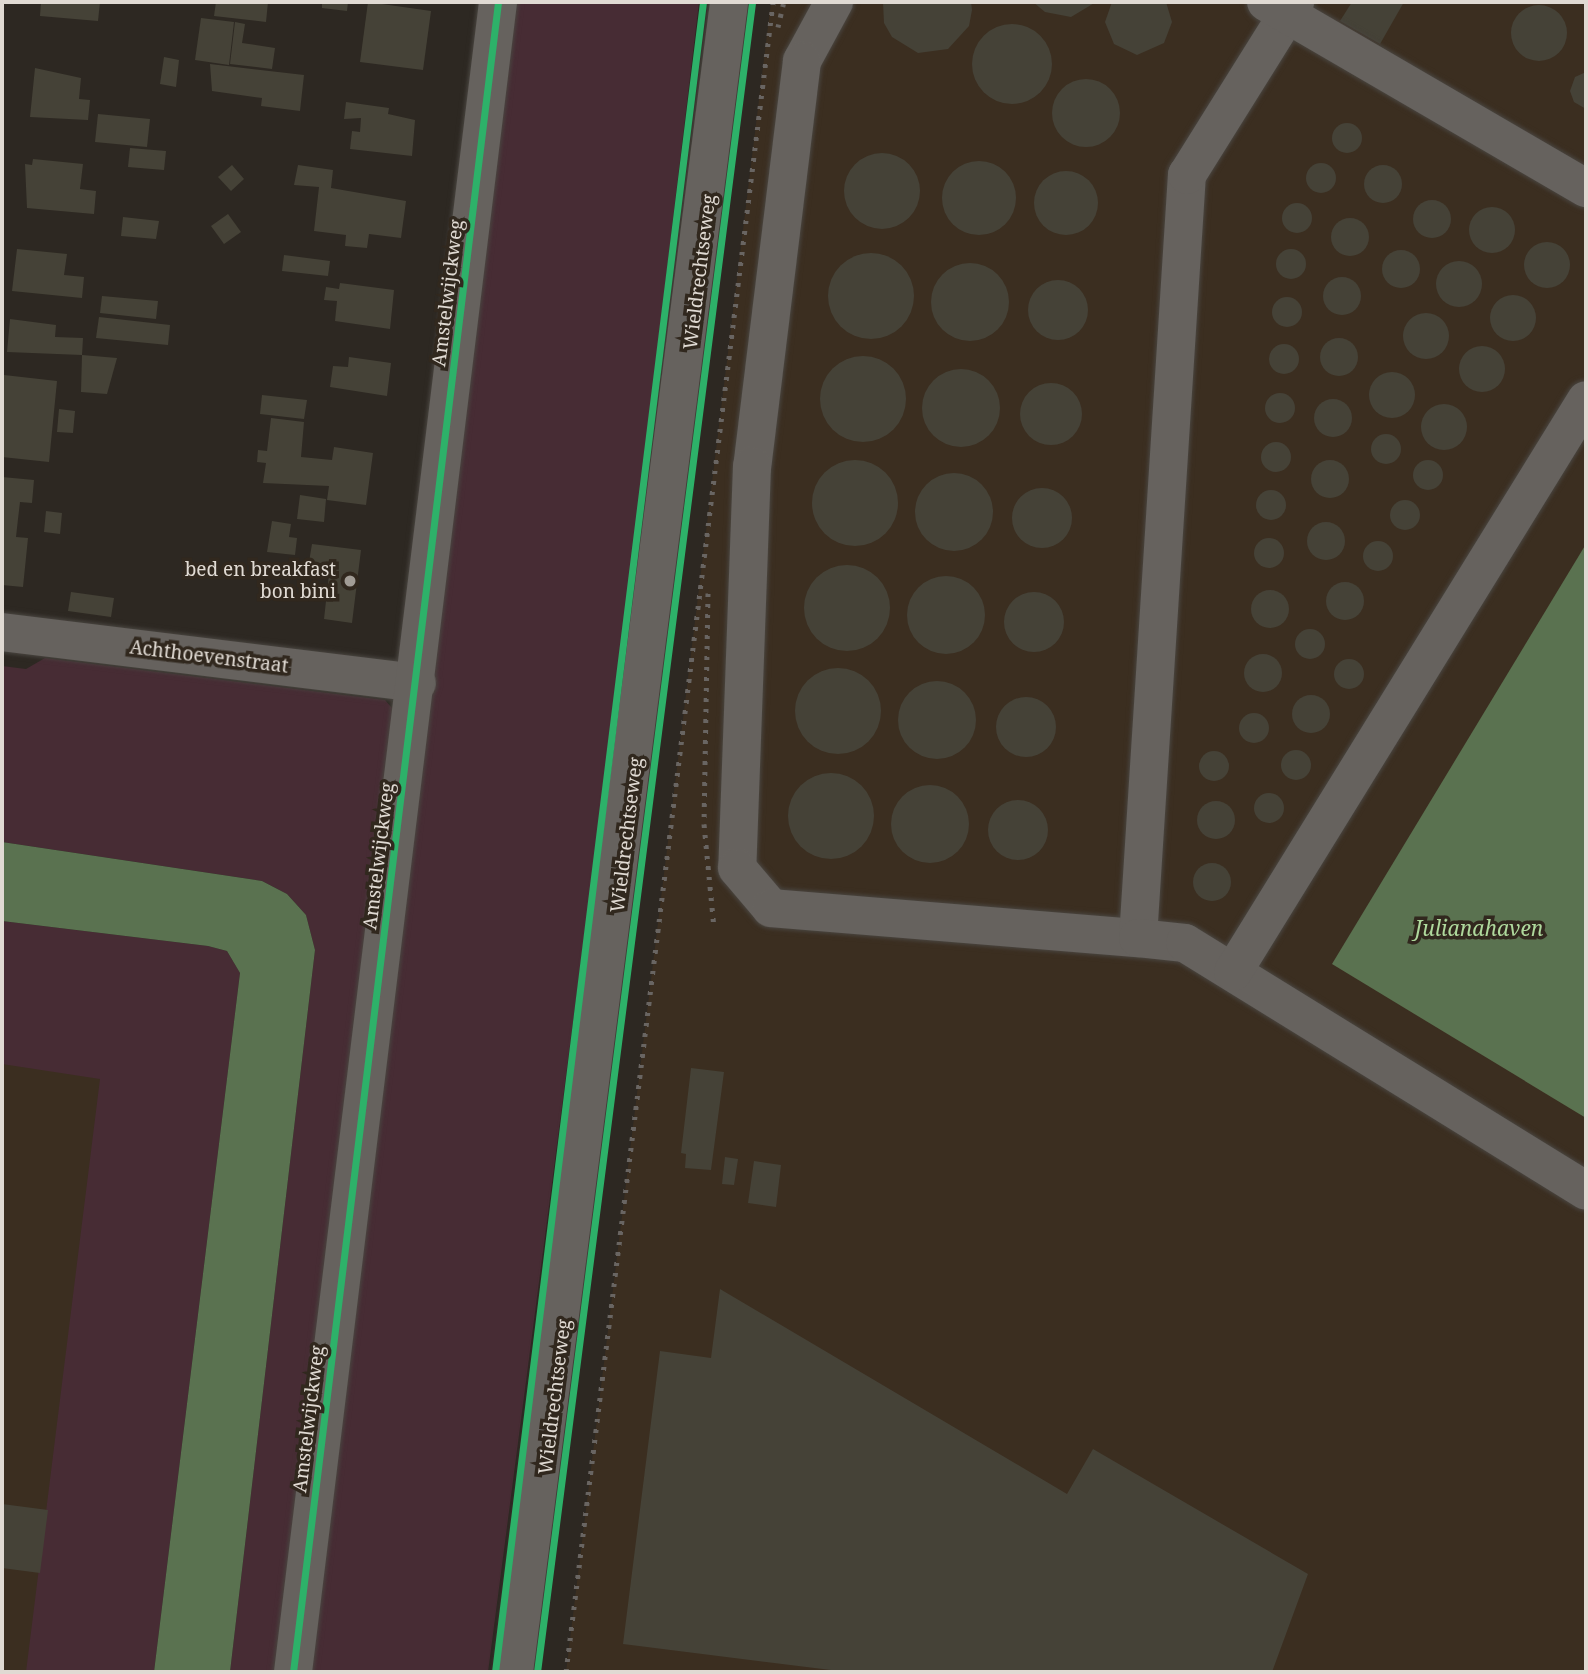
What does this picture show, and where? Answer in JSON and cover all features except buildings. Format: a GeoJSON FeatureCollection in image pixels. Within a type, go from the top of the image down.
{"type":"FeatureCollection","features":[{"type":"Feature","properties":{"kind":"street","name":"Amstelwijckweg"},"geometry":{"type":"LineString","coordinates":[[293,1672],[417,683],[498,2]]}},
{"type":"Feature","properties":{"kind":"street","name":"Wieldrechtseweg"},"geometry":{"type":"LineString","coordinates":[[514,1672],[729,2]]}},
{"type":"Feature","properties":{"kind":"street"},"geometry":{"type":"LineString","coordinates":[[834,2],[802,61],[752,466],[737,868],[771,908],[1185,943],[1586,1191]]}},
{"type":"Feature","properties":{"kind":"street"},"geometry":{"type":"LineString","coordinates":[[1138,938],[1187,175],[1283,6],[1586,188]]}},
{"type":"Feature","properties":{"kind":"street"},"geometry":{"type":"LineString","coordinates":[[1233,972],[1586,400]]}},
{"type":"Feature","properties":{"kind":"street","name":"Achthoevenstraat"},"geometry":{"type":"LineString","coordinates":[[2,632],[417,683]]}},
{"type":"Feature","properties":{"kind":"shaded area"},"geometry":{"type":"Polygon","coordinates":[[[514,2],[699,2],[619,670],[488,1672],[307,1672],[514,2]]]}},
{"type":"Feature","properties":{"kind":"shaded area"},"geometry":{"type":"Polygon","coordinates":[[[771,2],[1586,2],[1586,1672],[566,1672],[771,2]]]}},
{"type":"Feature","properties":{"kind":"shaded area"},"geometry":{"type":"Polygon","coordinates":[[[45,658],[385,700],[397,714],[278,1672],[230,1672],[315,950],[306,915],[287,894],[262,881],[2,842],[2,666],[26,669],[45,658]]]}},
{"type":"Feature","properties":{"kind":"shaded area"},"geometry":{"type":"Polygon","coordinates":[[[2,921],[208,946],[227,951],[240,973],[154,1672],[26,1672],[100,1079],[2,1064],[2,921]]]}},
{"type":"Feature","properties":{"kind":"shaded area"},"geometry":{"type":"Polygon","coordinates":[[[2,963],[147,984],[63,1672],[2,1672],[2,963]]]}},
{"type":"Feature","properties":{"kind":"water","name":"Julianahaven"},"geometry":{"type":"Polygon","coordinates":[[[1586,544],[1586,1118],[1332,964],[1586,544]]]}},
{"type":"Feature","properties":{"kind":"water"},"geometry":{"type":"Polygon","coordinates":[[[2,842],[262,881],[287,894],[306,915],[315,950],[230,1672],[154,1672],[240,973],[227,951],[208,946],[2,921],[2,842]]]}},
{"type":"Feature","properties":{"kind":"railway"},"geometry":{"type":"LineString","coordinates":[[566,1672],[773,2]]}},
{"type":"Feature","properties":{"kind":"railway"},"geometry":{"type":"LineString","coordinates":[[778,27],[784,2]]}},
{"type":"Feature","properties":{"kind":"railway"},"geometry":{"type":"LineString","coordinates":[[708,593],[704,824],[714,927]]}},
{"type":"Feature","properties":{"kind":"cycle path"},"geometry":{"type":"LineString","coordinates":[[293,1672],[498,2]]}},
{"type":"Feature","properties":{"kind":"cycle path"},"geometry":{"type":"LineString","coordinates":[[495,1672],[703,2]]}},
{"type":"Feature","properties":{"kind":"cycle path"},"geometry":{"type":"LineString","coordinates":[[537,1672],[752,2]]}},
{"type":"Feature","properties":{"kind":"place","name":"bed en breakfast bon bini"},"geometry":{"type":"Point","coordinates":[350,581]}}]}
